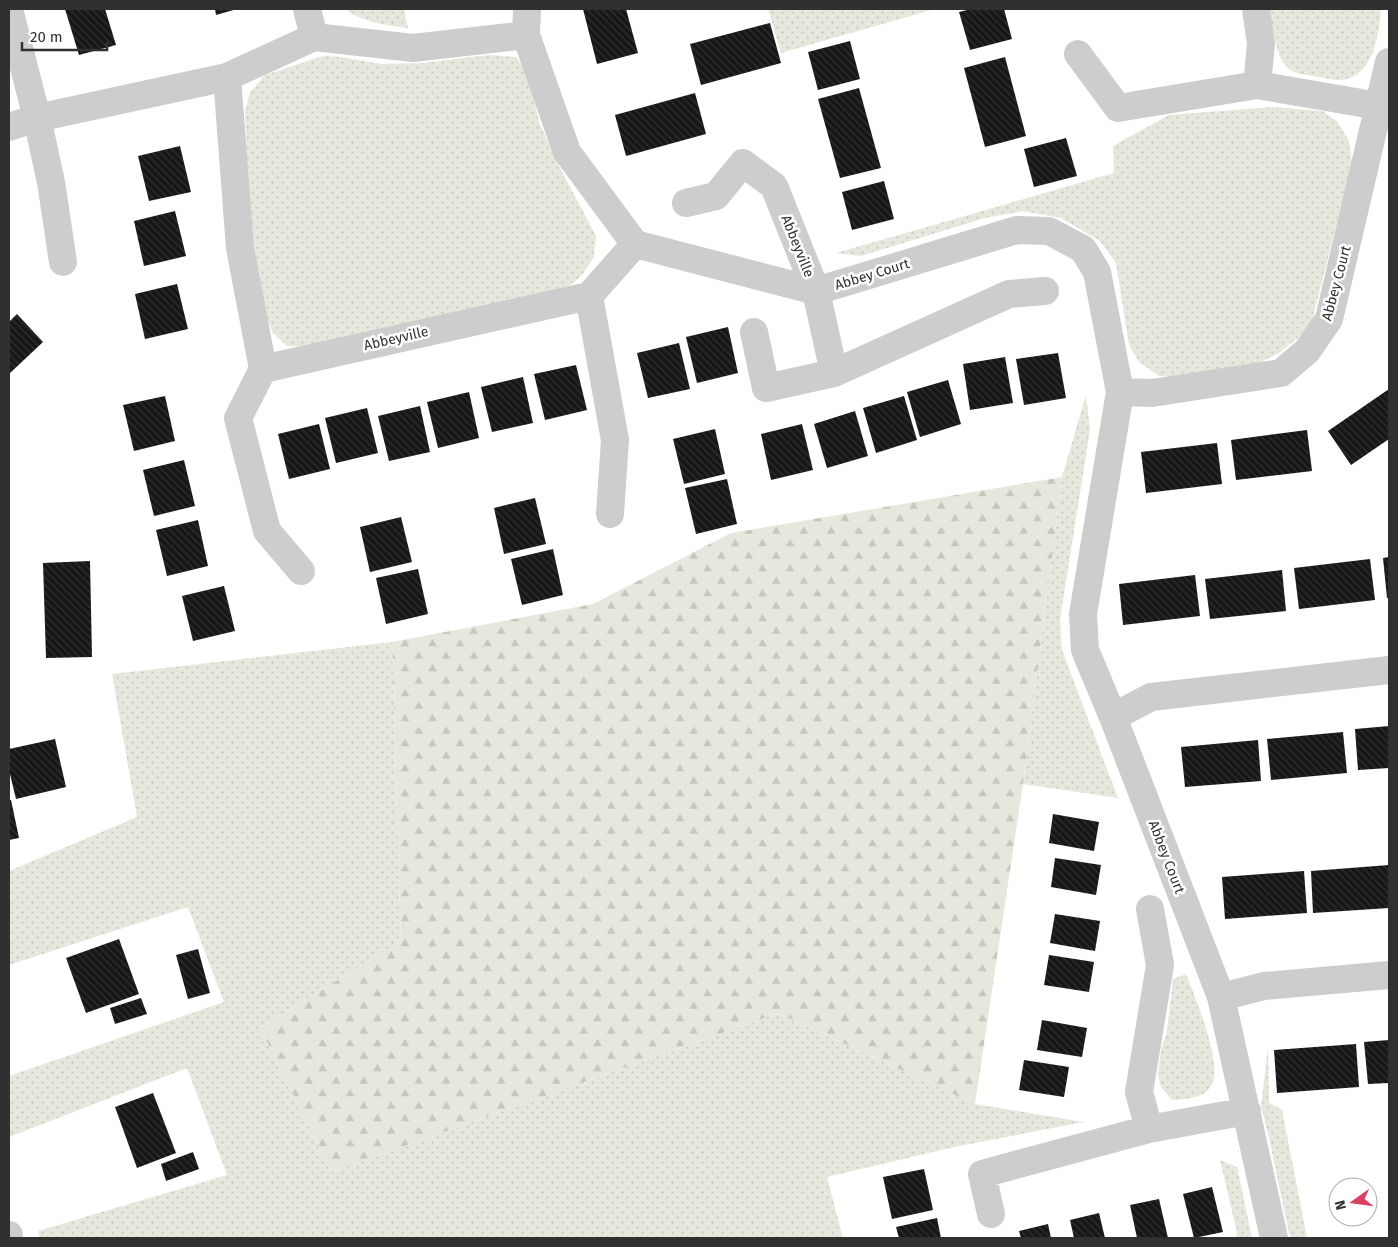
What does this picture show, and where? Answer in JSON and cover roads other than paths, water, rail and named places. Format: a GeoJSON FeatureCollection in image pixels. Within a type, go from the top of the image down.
{"type":"FeatureCollection","features":[{"type":"Feature","properties":{"kind":"street"},"geometry":{"type":"LineString","coordinates":[[9,9],[38,118],[51,182],[63,262]]}},
{"type":"Feature","properties":{"kind":"street"},"geometry":{"type":"LineString","coordinates":[[307,9],[314,37]]}},
{"type":"Feature","properties":{"kind":"street"},"geometry":{"type":"LineString","coordinates":[[1256,9],[1261,44],[1257,85]]}},
{"type":"Feature","properties":{"kind":"street"},"geometry":{"type":"LineString","coordinates":[[9,127],[38,118],[227,77],[314,37],[413,48],[527,22],[567,152],[635,244],[588,296],[615,440],[610,514]]}},
{"type":"Feature","properties":{"kind":"street"},"geometry":{"type":"LineString","coordinates":[[1078,54],[1118,108],[1257,85],[1379,106]]}},
{"type":"Feature","properties":{"kind":"street","name":"Abbey Court"},"geometry":{"type":"LineString","coordinates":[[1120,392],[1152,393],[1281,373],[1307,351],[1329,319],[1389,62]]}},
{"type":"Feature","properties":{"kind":"street"},"geometry":{"type":"LineString","coordinates":[[227,77],[240,248],[263,368],[238,418],[267,531],[301,571]]}},
{"type":"Feature","properties":{"kind":"street","name":"Abbeyville"},"geometry":{"type":"LineString","coordinates":[[686,203],[716,196],[743,163],[774,186],[816,291]]}},
{"type":"Feature","properties":{"kind":"street","name":"Abbey Court"},"geometry":{"type":"LineString","coordinates":[[834,373],[816,291],[1017,230],[1049,231],[1083,249],[1097,272],[1120,392],[1083,614],[1085,650],[1114,717],[1221,998],[1274,1238]]}},
{"type":"Feature","properties":{"kind":"street","name":"Abbeyville"},"geometry":{"type":"LineString","coordinates":[[635,244],[816,291]]}},
{"type":"Feature","properties":{"kind":"street"},"geometry":{"type":"LineString","coordinates":[[754,332],[766,388],[834,373],[1009,294],[1046,291]]}},
{"type":"Feature","properties":{"kind":"street","name":"Abbeyville"},"geometry":{"type":"LineString","coordinates":[[263,368],[588,296]]}},
{"type":"Feature","properties":{"kind":"street"},"geometry":{"type":"LineString","coordinates":[[1114,717],[1151,697],[1389,670]]}},
{"type":"Feature","properties":{"kind":"street"},"geometry":{"type":"LineString","coordinates":[[1149,1129],[1139,1092],[1160,965],[1150,909]]}},
{"type":"Feature","properties":{"kind":"street"},"geometry":{"type":"LineString","coordinates":[[1221,998],[1264,986],[1389,975]]}},
{"type":"Feature","properties":{"kind":"street"},"geometry":{"type":"LineString","coordinates":[[991,1214],[982,1174],[1149,1129],[1247,1111]]}}]}
